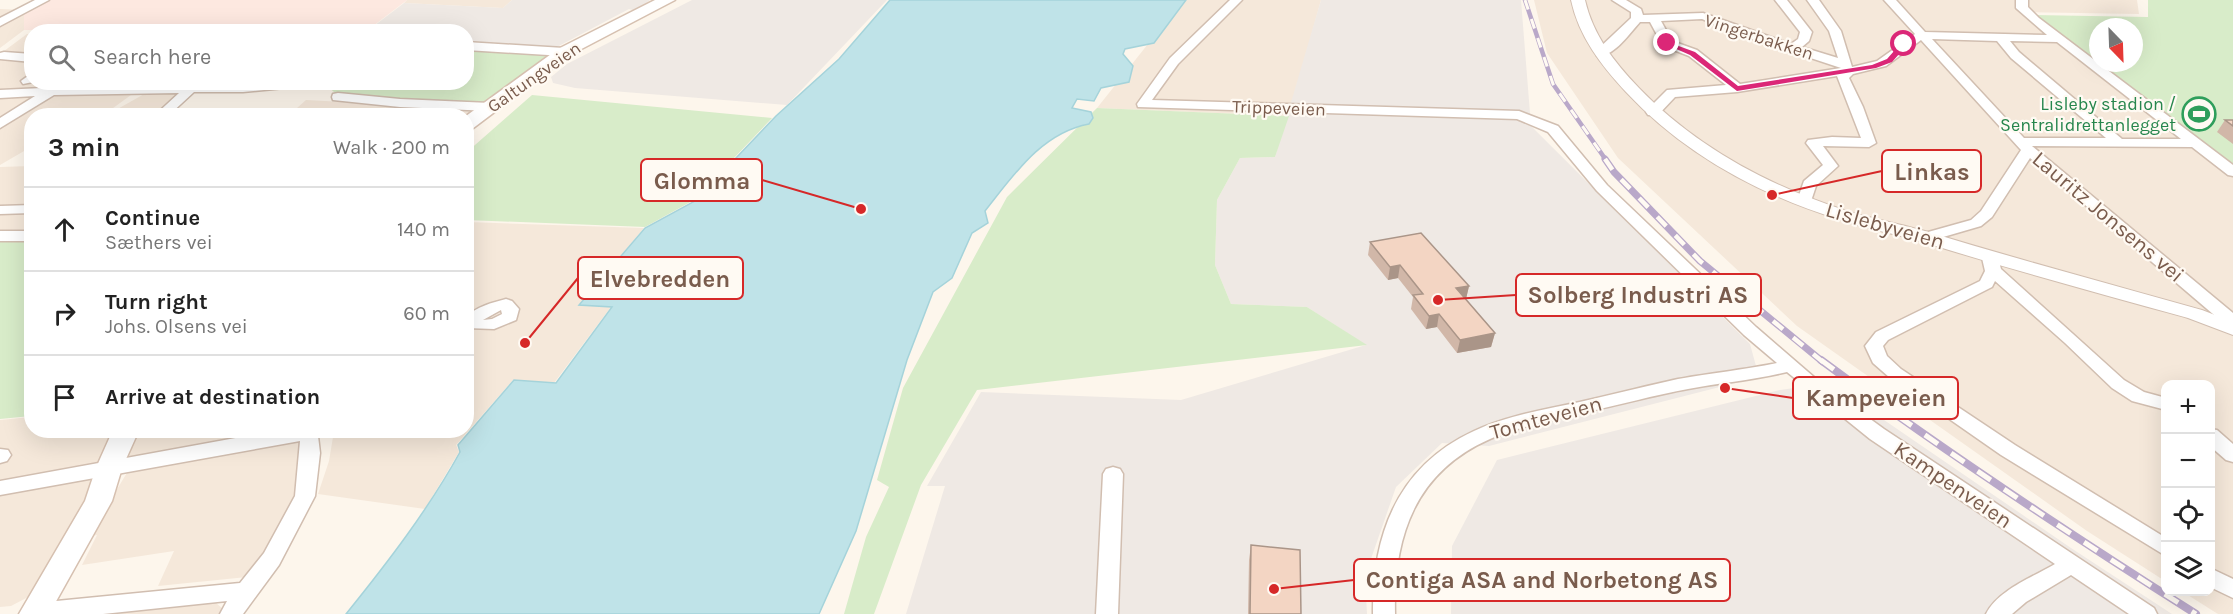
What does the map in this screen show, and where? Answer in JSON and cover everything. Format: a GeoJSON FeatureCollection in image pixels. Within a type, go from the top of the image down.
{"type":"FeatureCollection","features":[{"type":"Feature","properties":{"kind":"main road","name":"Galtungveien"},"geometry":{"type":"LineString","coordinates":[[474,119],[564,52],[668,0]]}},
{"type":"Feature","properties":{"kind":"main road"},"geometry":{"type":"LineString","coordinates":[[30,613],[98,501],[122,438]]}},
{"type":"Feature","properties":{"kind":"street"},"geometry":{"type":"LineString","coordinates":[[0,23],[43,0]]}},
{"type":"Feature","properties":{"kind":"street","name":"Trippeveien"},"geometry":{"type":"LineString","coordinates":[[1236,0],[1174,61],[1143,104],[1519,116],[1553,129]]}},
{"type":"Feature","properties":{"kind":"street","name":"Lislebyveien"},"geometry":{"type":"LineString","coordinates":[[1578,0],[1580,15],[1601,53],[1653,112],[1705,152],[1760,182],[1842,215],[1926,237],[1991,265],[2195,314],[2233,329]]}},
{"type":"Feature","properties":{"kind":"street"},"geometry":{"type":"LineString","coordinates":[[1601,53],[1611,47],[1637,19],[1637,11],[1618,0]]}},
{"type":"Feature","properties":{"kind":"street"},"geometry":{"type":"LineString","coordinates":[[1781,0],[1806,32],[1803,41],[1792,48]]}},
{"type":"Feature","properties":{"kind":"street"},"geometry":{"type":"LineString","coordinates":[[1804,201],[1809,184],[1831,166],[1813,143],[1832,141],[1869,143],[1844,76],[1846,68],[1843,53],[1834,31],[1813,0]]}},
{"type":"Feature","properties":{"kind":"street","name":"Lauritz Jonsens vei"},"geometry":{"type":"LineString","coordinates":[[1890,0],[2025,146],[2233,322]]}},
{"type":"Feature","properties":{"kind":"street"},"geometry":{"type":"LineString","coordinates":[[2022,4],[2058,39],[2233,171]]}},
{"type":"Feature","properties":{"kind":"street","name":"Vingerbakken"},"geometry":{"type":"LineString","coordinates":[[1637,19],[1703,16],[1846,68]]}},
{"type":"Feature","properties":{"kind":"street"},"geometry":{"type":"LineString","coordinates":[[1654,19],[1667,43],[1693,53],[1737,88]]}},
{"type":"Feature","properties":{"kind":"street"},"geometry":{"type":"LineString","coordinates":[[1653,112],[1671,93],[1737,88],[1846,68],[1883,64],[1904,44],[1922,35],[2058,39]]}},
{"type":"Feature","properties":{"kind":"street"},"geometry":{"type":"LineString","coordinates":[[2001,38],[2015,55],[2118,142]]}},
{"type":"Feature","properties":{"kind":"street"},"geometry":{"type":"LineString","coordinates":[[474,46],[564,52]]}},
{"type":"Feature","properties":{"kind":"street"},"geometry":{"type":"LineString","coordinates":[[4,56],[24,57]]}},
{"type":"Feature","properties":{"kind":"street"},"geometry":{"type":"LineString","coordinates":[[0,94],[120,90]]}},
{"type":"Feature","properties":{"kind":"street"},"geometry":{"type":"LineString","coordinates":[[169,108],[189,90]]}},
{"type":"Feature","properties":{"kind":"street"},"geometry":{"type":"LineString","coordinates":[[0,123],[50,91]]}},
{"type":"Feature","properties":{"kind":"street"},"geometry":{"type":"LineString","coordinates":[[338,97],[400,103],[490,107]]}},
{"type":"Feature","properties":{"kind":"street"},"geometry":{"type":"LineString","coordinates":[[394,108],[400,103]]}},
{"type":"Feature","properties":{"kind":"street","name":"Kampenveien"},"geometry":{"type":"LineString","coordinates":[[1553,129],[1602,188],[1789,366],[1877,434],[2146,614]]}},
{"type":"Feature","properties":{"kind":"street"},"geometry":{"type":"LineString","coordinates":[[1926,237],[1976,223],[1987,214],[2025,146],[2118,142],[2195,143]]}},
{"type":"Feature","properties":{"kind":"street"},"geometry":{"type":"LineString","coordinates":[[0,210],[24,209]]}},
{"type":"Feature","properties":{"kind":"street"},"geometry":{"type":"LineString","coordinates":[[0,236],[24,236]]}},
{"type":"Feature","properties":{"kind":"street"},"geometry":{"type":"LineString","coordinates":[[2161,403],[2138,397],[2118,384],[1991,265],[1986,284],[1882,336],[1874,346],[1879,359],[1895,373],[2008,450],[2161,545]]}},
{"type":"Feature","properties":{"kind":"street","name":"Tomteveien"},"geometry":{"type":"LineString","coordinates":[[1384,614],[1382,593],[1387,551],[1401,510],[1420,480],[1457,449],[1481,436],[1548,414],[1689,383],[1755,374],[1789,366]]}},
{"type":"Feature","properties":{"kind":"street"},"geometry":{"type":"LineString","coordinates":[[0,488],[273,438]]}},
{"type":"Feature","properties":{"kind":"street"},"geometry":{"type":"LineString","coordinates":[[231,614],[246,591],[273,559],[305,496],[310,453],[309,438]]}},
{"type":"Feature","properties":{"kind":"street"},"geometry":{"type":"LineString","coordinates":[[2215,439],[2233,455]]}},
{"type":"Feature","properties":{"kind":"street"},"geometry":{"type":"LineString","coordinates":[[1107,614],[1113,474]]}},
{"type":"Feature","properties":{"kind":"street"},"geometry":{"type":"LineString","coordinates":[[1997,614],[2018,596],[2071,565]]}},
{"type":"Feature","properties":{"kind":"street"},"geometry":{"type":"LineString","coordinates":[[2215,579],[2233,590]]}},
{"type":"Feature","properties":{"kind":"street"},"geometry":{"type":"LineString","coordinates":[[30,613],[246,591]]}},
{"type":"Feature","properties":{"kind":"shaded area"},"geometry":{"type":"Polygon","coordinates":[[[43,0],[407,0],[376,24],[24,24],[24,10],[43,0]]]}},
{"type":"Feature","properties":{"kind":"shaded area"},"geometry":{"type":"Polygon","coordinates":[[[407,0],[512,0],[503,8],[404,3],[407,0]]]}},
{"type":"Feature","properties":{"kind":"shaded area"},"geometry":{"type":"Polygon","coordinates":[[[512,0],[650,0],[636,11],[629,9],[553,49],[474,43],[474,24],[376,24],[404,3],[503,8],[512,0]]]}},
{"type":"Feature","properties":{"kind":"shaded area"},"geometry":{"type":"Polygon","coordinates":[[[692,0],[887,0],[787,105],[575,88],[553,83],[551,77],[567,64],[692,0]]]}},
{"type":"Feature","properties":{"kind":"shaded area"},"geometry":{"type":"Polygon","coordinates":[[[1183,0],[1321,0],[1289,116],[1097,108],[1183,0]]]}},
{"type":"Feature","properties":{"kind":"shaded area"},"geometry":{"type":"Polygon","coordinates":[[[1321,0],[1521,0],[1531,126],[1750,344],[1759,377],[1489,446],[1442,443],[1396,487],[1365,576],[1367,614],[906,614],[945,486],[927,486],[981,392],[1181,400],[1366,345],[1307,307],[1231,304],[1215,265],[1217,200],[1240,158],[1275,157],[1321,0]]]}},
{"type":"Feature","properties":{"kind":"shaded area"},"geometry":{"type":"Polygon","coordinates":[[[1534,0],[2137,0],[2139,14],[2024,12],[2089,63],[2089,72],[2101,72],[2233,175],[2233,614],[2218,614],[2189,596],[2215,596],[2215,380],[2161,380],[2161,578],[2087,531],[1797,326],[1618,158],[1547,53],[1534,0]]]}},
{"type":"Feature","properties":{"kind":"shaded area"},"geometry":{"type":"Polygon","coordinates":[[[0,9],[24,10],[24,30],[0,48],[0,9]]]}},
{"type":"Feature","properties":{"kind":"shaded area"},"geometry":{"type":"Polygon","coordinates":[[[24,36],[24,90],[138,90],[113,108],[24,108],[24,151],[0,165],[0,54],[24,36]]]}},
{"type":"Feature","properties":{"kind":"shaded area"},"geometry":{"type":"Polygon","coordinates":[[[175,92],[182,94],[172,108],[119,108],[146,93],[175,92]]]}},
{"type":"Feature","properties":{"kind":"shaded area"},"geometry":{"type":"Polygon","coordinates":[[[306,100],[457,108],[297,108],[306,100]]]}},
{"type":"Feature","properties":{"kind":"shaded area"},"geometry":{"type":"Polygon","coordinates":[[[24,166],[24,233],[0,234],[0,167],[24,166]]]}},
{"type":"Feature","properties":{"kind":"shaded area"},"geometry":{"type":"Polygon","coordinates":[[[474,222],[644,228],[579,305],[611,307],[554,383],[513,380],[474,424],[474,222]]]}},
{"type":"Feature","properties":{"kind":"shaded area"},"geometry":{"type":"Polygon","coordinates":[[[1830,383],[2071,548],[2172,614],[1451,614],[1452,546],[1497,460],[1780,390],[1830,383]]]}},
{"type":"Feature","properties":{"kind":"shaded area"},"geometry":{"type":"Polygon","coordinates":[[[24,418],[24,438],[113,438],[84,511],[30,596],[11,606],[0,607],[0,420],[24,418]]]}},
{"type":"Feature","properties":{"kind":"shaded area"},"geometry":{"type":"Polygon","coordinates":[[[133,438],[308,438],[299,482],[287,516],[260,570],[247,577],[158,586],[174,551],[82,565],[97,535],[89,536],[131,466],[123,458],[133,438]]]}},
{"type":"Feature","properties":{"kind":"shaded area"},"geometry":{"type":"Polygon","coordinates":[[[333,438],[462,438],[456,445],[459,452],[425,509],[318,494],[329,461],[333,438]]]}},
{"type":"Feature","properties":{"kind":"shaded area"},"geometry":{"type":"Polygon","coordinates":[[[215,602],[224,610],[221,614],[108,614],[215,602]]]}},
{"type":"Feature","properties":{"kind":"green space","name":"Lisleby stadion / Sentralidrettanlegget"},"geometry":{"type":"Polygon","coordinates":[[[2148,0],[2233,0],[2233,165],[2110,72],[2143,72],[2143,18],[2089,18],[2089,56],[2034,15],[2148,17],[2148,0]]]}},
{"type":"Feature","properties":{"kind":"green space"},"geometry":{"type":"Polygon","coordinates":[[[474,48],[545,53],[548,59],[490,102],[481,104],[332,90],[474,90],[474,48]]]}},
{"type":"Feature","properties":{"kind":"green space"},"geometry":{"type":"Polygon","coordinates":[[[532,95],[772,118],[694,200],[645,227],[474,220],[474,146],[532,95]]]}},
{"type":"Feature","properties":{"kind":"green space"},"geometry":{"type":"Polygon","coordinates":[[[1097,108],[1289,116],[1275,157],[1240,158],[1217,200],[1215,265],[1231,304],[1307,307],[1367,345],[977,390],[921,485],[874,614],[844,614],[866,537],[889,487],[877,480],[903,388],[1007,197],[1097,108]]]}},
{"type":"Feature","properties":{"kind":"green space"},"geometry":{"type":"Polygon","coordinates":[[[0,238],[24,238],[24,417],[0,419],[0,238]]]}},
{"type":"Feature","properties":{"kind":"water"},"geometry":{"type":"Polygon","coordinates":[[[890,0],[1186,0],[1154,43],[1125,49],[1123,54],[1133,66],[1129,82],[1101,88],[1094,101],[1077,99],[1072,108],[1091,112],[1093,118],[1089,124],[1056,136],[1042,146],[1018,170],[985,211],[988,223],[972,233],[952,278],[933,292],[907,360],[856,531],[819,614],[346,614],[392,555],[435,494],[460,452],[458,445],[464,438],[474,438],[474,426],[514,380],[556,383],[612,307],[579,305],[645,228],[695,201],[776,116],[839,59],[890,0]]]}},
{"type":"Feature","properties":{"kind":"building"},"geometry":{"type":"Polygon","coordinates":[[[2225,120],[2233,120],[2233,126],[2225,120]]]}},
{"type":"Feature","properties":{"kind":"building"},"geometry":{"type":"Polygon","coordinates":[[[1421,233],[1469,286],[1456,288],[1495,333],[1460,340],[1439,314],[1429,316],[1413,295],[1423,294],[1400,265],[1390,267],[1370,242],[1421,233]]]}},
{"type":"Feature","properties":{"kind":"building"},"geometry":{"type":"Polygon","coordinates":[[[1251,545],[1300,550],[1301,614],[1250,614],[1251,545]]]}},
{"type":"Feature","properties":{"kind":"railway"},"geometry":{"type":"LineString","coordinates":[[1525,0],[1553,84],[1606,160]]}},
{"type":"Feature","properties":{"kind":"railway"},"geometry":{"type":"LineString","coordinates":[[1605,159],[1614,172],[1700,261],[1823,362]]}},
{"type":"Feature","properties":{"kind":"railway"},"geometry":{"type":"LineString","coordinates":[[1821,360],[2006,490],[2196,614]]}},
{"type":"Feature","properties":{"kind":"place","name":"Lisleby stadion / Sentralidrettanlegget"},"geometry":{"type":"Point","coordinates":[2199,114]}},
{"type":"Feature","properties":{"kind":"place","name":"Linkas"},"geometry":{"type":"Point","coordinates":[1772,195]}},
{"type":"Feature","properties":{"kind":"place","name":"Glomma"},"geometry":{"type":"Point","coordinates":[861,209]}},
{"type":"Feature","properties":{"kind":"place","name":"Solberg Industri AS"},"geometry":{"type":"Point","coordinates":[1438,300]}},
{"type":"Feature","properties":{"kind":"place","name":"Elvebredden"},"geometry":{"type":"Point","coordinates":[525,343]}},
{"type":"Feature","properties":{"kind":"place","name":"Kampeveien"},"geometry":{"type":"Point","coordinates":[1725,388]}},
{"type":"Feature","properties":{"kind":"place","name":"Contiga ASA and Norbetong AS"},"geometry":{"type":"Point","coordinates":[1274,589]}},
{"type":"Feature","properties":{"kind":"route"},"geometry":{"type":"LineString","coordinates":[[1667,43],[1693,53],[1719,76],[1737,88],[1795,81],[1874,67],[1889,60],[1904,44]]}}]}
